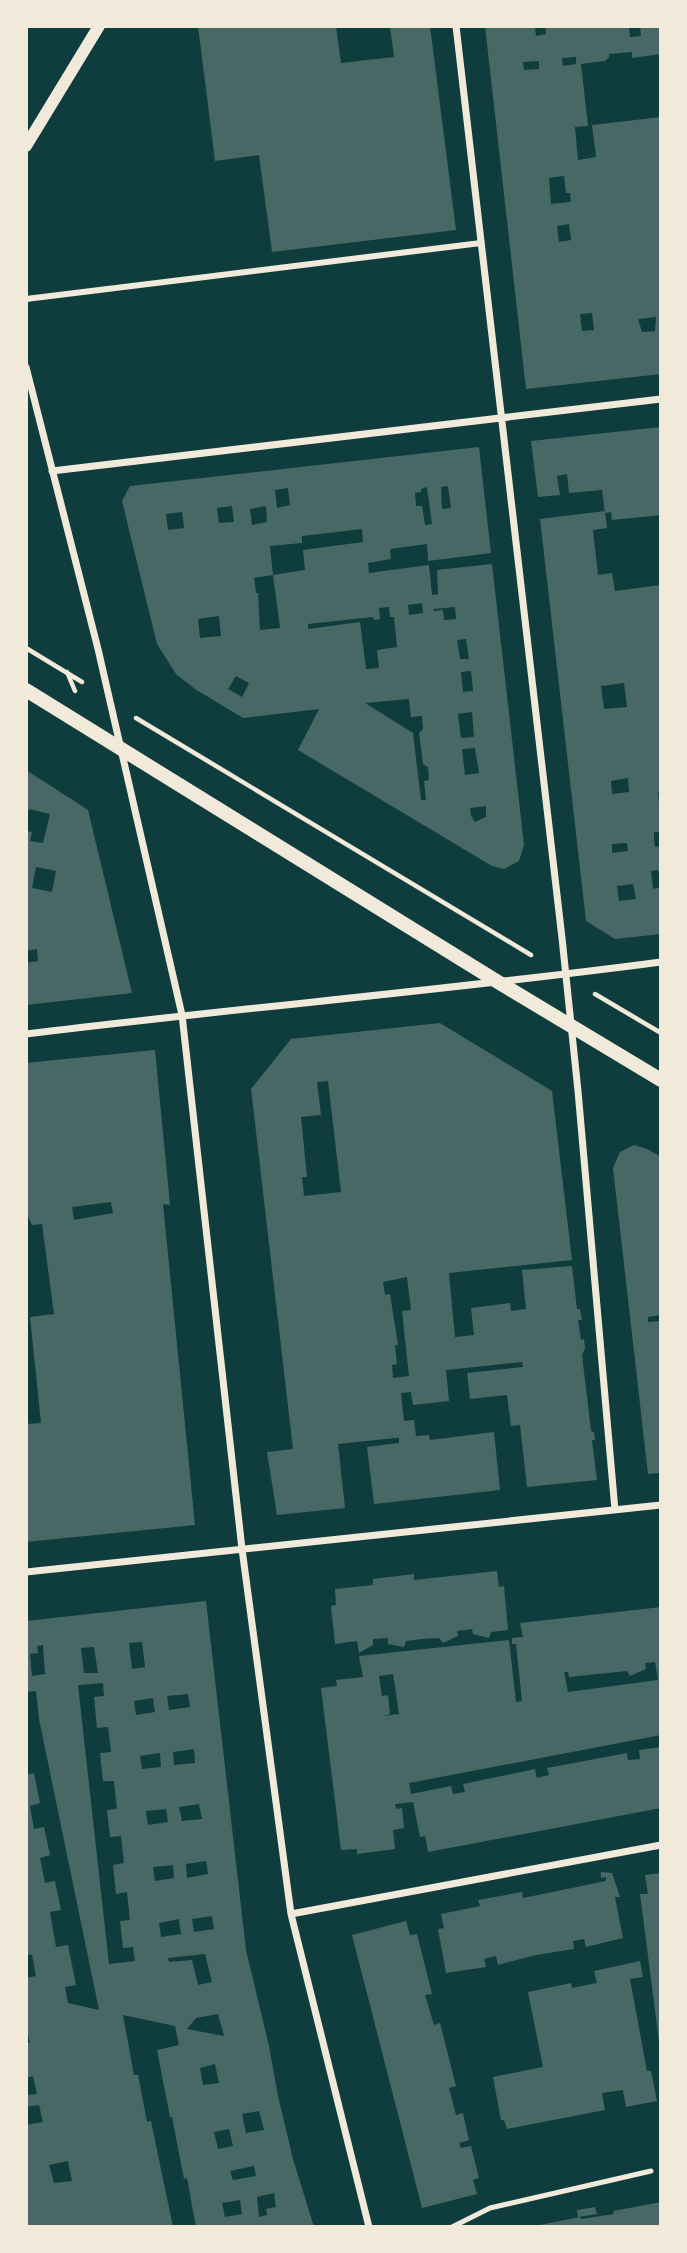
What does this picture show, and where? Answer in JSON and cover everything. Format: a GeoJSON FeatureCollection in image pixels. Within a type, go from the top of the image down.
{"type":"FeatureCollection","features":[{"type":"Feature","properties":{"kind":"main road"},"geometry":{"type":"LineString","coordinates":[[26,690],[661,1080]]}},
{"type":"Feature","properties":{"kind":"street"},"geometry":{"type":"LineString","coordinates":[[26,145],[99,26]]}},
{"type":"Feature","properties":{"kind":"street"},"geometry":{"type":"LineString","coordinates":[[456,26],[562,938],[615,1510]]}},
{"type":"Feature","properties":{"kind":"street"},"geometry":{"type":"LineString","coordinates":[[26,299],[481,243]]}},
{"type":"Feature","properties":{"kind":"street"},"geometry":{"type":"LineString","coordinates":[[26,367],[121,748],[182,1015],[242,1549],[290,1914],[369,2227]]}},
{"type":"Feature","properties":{"kind":"street"},"geometry":{"type":"LineString","coordinates":[[52,471],[661,399]]}},
{"type":"Feature","properties":{"kind":"street"},"geometry":{"type":"LineString","coordinates":[[26,1034],[661,962]]}},
{"type":"Feature","properties":{"kind":"street"},"geometry":{"type":"LineString","coordinates":[[26,1572],[661,1505]]}},
{"type":"Feature","properties":{"kind":"street"},"geometry":{"type":"LineString","coordinates":[[290,1914],[661,1845]]}},
{"type":"Feature","properties":{"kind":"lane"},"geometry":{"type":"LineString","coordinates":[[452,2227],[491,2208],[651,2171]]}},
{"type":"Feature","properties":{"kind":"path"},"geometry":{"type":"LineString","coordinates":[[26,648],[67,672]]}},
{"type":"Feature","properties":{"kind":"path"},"geometry":{"type":"LineString","coordinates":[[140,721],[492,931]]}},
{"type":"Feature","properties":{"kind":"path"},"geometry":{"type":"LineString","coordinates":[[646,1025],[661,1033]]}},
{"type":"Feature","properties":{"kind":"building"},"geometry":{"type":"Polygon","coordinates":[[[198,26],[336,26],[341,63],[394,57],[390,26],[430,26],[456,230],[272,252],[259,155],[215,161],[198,26]]]}},
{"type":"Feature","properties":{"kind":"building"},"geometry":{"type":"Polygon","coordinates":[[[485,26],[535,26],[536,36],[546,34],[545,26],[629,26],[630,37],[641,36],[640,26],[661,26],[661,54],[632,58],[632,52],[609,54],[605,61],[581,64],[588,126],[575,127],[578,160],[596,157],[592,125],[661,117],[661,374],[526,389],[485,26]],[[576,57],[562,58],[563,66],[576,64],[576,57]],[[539,61],[523,62],[524,70],[539,69],[539,61]],[[564,176],[549,178],[551,204],[571,202],[570,193],[566,193],[564,176]],[[569,224],[557,226],[559,242],[571,240],[569,224]],[[592,313],[580,314],[582,331],[594,330],[592,313]],[[656,317],[638,319],[642,332],[655,331],[656,317]]]}},
{"type":"Feature","properties":{"kind":"building"},"geometry":{"type":"Polygon","coordinates":[[[661,427],[661,515],[612,520],[611,512],[605,513],[602,490],[569,493],[567,474],[557,476],[560,495],[538,497],[531,441],[661,427]]]}},
{"type":"Feature","properties":{"kind":"building"},"geometry":{"type":"Polygon","coordinates":[[[479,447],[491,553],[428,561],[427,544],[390,549],[391,559],[368,563],[369,573],[429,565],[432,595],[438,594],[437,570],[492,564],[524,845],[519,861],[504,869],[492,866],[298,750],[319,709],[243,718],[195,689],[176,674],[157,644],[122,501],[130,486],[479,447]],[[448,486],[441,487],[442,509],[451,508],[448,486]],[[427,487],[415,493],[416,506],[422,506],[425,525],[432,524],[427,487]],[[288,488],[275,490],[277,508],[290,505],[288,488]],[[232,506],[217,508],[219,523],[234,522],[232,506]],[[266,506],[250,509],[252,525],[267,522],[266,506]],[[182,512],[166,514],[168,530],[184,528],[182,512]],[[362,529],[302,536],[302,543],[270,546],[273,575],[305,570],[303,550],[363,542],[362,529]],[[273,575],[254,578],[258,593],[260,630],[280,628],[273,575]],[[422,603],[408,605],[409,615],[423,613],[422,603]],[[389,607],[379,608],[380,619],[374,620],[373,617],[308,624],[308,629],[360,622],[366,669],[379,668],[377,650],[397,647],[394,617],[390,617],[389,607]],[[455,607],[433,609],[443,610],[444,620],[456,619],[455,607]],[[219,616],[198,619],[200,638],[221,636],[219,616]],[[466,639],[457,640],[460,659],[469,659],[466,639]],[[471,671],[461,672],[463,692],[473,691],[471,671]],[[236,676],[228,689],[242,697],[249,683],[236,676]],[[409,699],[365,703],[413,733],[421,800],[426,800],[424,781],[429,780],[428,767],[423,764],[419,733],[423,729],[422,716],[411,717],[409,699]],[[472,712],[458,714],[461,738],[474,737],[472,712]],[[475,748],[462,749],[465,775],[479,773],[475,748]],[[486,806],[470,808],[475,822],[486,817],[486,806]]]}},
{"type":"Feature","properties":{"kind":"building"},"geometry":{"type":"Polygon","coordinates":[[[605,511],[607,528],[593,530],[598,575],[612,573],[615,591],[661,585],[661,792],[658,792],[661,832],[654,832],[654,840],[655,847],[661,846],[661,880],[658,870],[651,871],[653,889],[660,887],[661,934],[615,939],[586,921],[540,519],[605,511]],[[624,683],[601,686],[604,709],[627,707],[624,683]],[[628,778],[611,781],[612,794],[629,792],[628,778]],[[627,843],[612,844],[612,853],[628,851],[627,843]],[[633,884],[617,886],[619,901],[636,899],[633,884]]]}},
{"type":"Feature","properties":{"kind":"building"},"geometry":{"type":"Polygon","coordinates":[[[26,770],[88,810],[132,993],[26,1005],[26,963],[38,961],[37,949],[26,951],[26,831],[32,832],[30,841],[43,843],[50,814],[29,809],[26,819],[26,770]],[[36,867],[32,888],[52,892],[56,871],[36,867]]]}},
{"type":"Feature","properties":{"kind":"building"},"geometry":{"type":"Polygon","coordinates":[[[440,1023],[552,1091],[572,1260],[449,1273],[455,1337],[474,1335],[471,1308],[510,1303],[511,1311],[526,1309],[522,1270],[572,1266],[577,1309],[580,1309],[582,1320],[578,1320],[581,1340],[584,1339],[585,1348],[582,1355],[591,1431],[594,1432],[595,1440],[592,1440],[597,1480],[527,1487],[520,1425],[511,1426],[507,1395],[470,1399],[467,1373],[523,1367],[522,1362],[446,1370],[449,1401],[413,1405],[411,1392],[401,1393],[404,1421],[414,1420],[416,1436],[429,1435],[430,1440],[494,1432],[500,1490],[374,1504],[367,1447],[399,1443],[399,1438],[338,1444],[345,1508],[277,1515],[267,1452],[293,1449],[251,1089],[291,1039],[440,1023]],[[328,1081],[317,1082],[321,1115],[301,1117],[307,1177],[302,1177],[304,1196],[341,1192],[328,1081]],[[407,1277],[383,1282],[385,1295],[390,1294],[398,1345],[395,1345],[397,1364],[392,1365],[393,1378],[409,1376],[402,1311],[411,1310],[407,1277]]]}},
{"type":"Feature","properties":{"kind":"building"},"geometry":{"type":"Polygon","coordinates":[[[155,1050],[170,1205],[163,1204],[195,1525],[26,1542],[26,1424],[41,1423],[30,1317],[54,1314],[42,1224],[32,1225],[26,1212],[26,1063],[155,1050]],[[111,1202],[72,1207],[74,1220],[113,1213],[111,1202]]]}},
{"type":"Feature","properties":{"kind":"building"},"geometry":{"type":"Polygon","coordinates":[[[634,1145],[661,1157],[661,1315],[648,1317],[648,1322],[661,1321],[661,1473],[648,1474],[613,1168],[620,1152],[634,1145]]]}},
{"type":"Feature","properties":{"kind":"building"},"geometry":{"type":"Polygon","coordinates":[[[497,1571],[499,1587],[504,1586],[508,1630],[491,1632],[489,1638],[473,1634],[472,1629],[457,1631],[458,1636],[443,1643],[439,1638],[422,1639],[406,1641],[404,1647],[388,1644],[388,1638],[373,1639],[373,1645],[359,1653],[357,1641],[335,1644],[331,1606],[336,1605],[335,1589],[373,1585],[373,1579],[414,1574],[414,1580],[497,1571]]]}},
{"type":"Feature","properties":{"kind":"building"},"geometry":{"type":"Polygon","coordinates":[[[206,1601],[246,1950],[293,2159],[314,2227],[196,2227],[157,2050],[179,2045],[175,2026],[123,2015],[134,2075],[138,2075],[147,2122],[151,2121],[173,2227],[26,2227],[26,2125],[43,2122],[39,2105],[26,2107],[26,2095],[37,2094],[33,2076],[26,2078],[26,2043],[30,2043],[26,2026],[26,1978],[36,1976],[32,1955],[26,1954],[26,1775],[34,1773],[40,1803],[30,1806],[34,1829],[44,1827],[50,1855],[40,1858],[45,1883],[55,1881],[61,1910],[50,1912],[56,1947],[68,1945],[76,1985],[65,1987],[68,2003],[99,2010],[39,1719],[36,1691],[26,1692],[26,1621],[206,1601]],[[142,1642],[129,1643],[132,1669],[145,1667],[142,1642]],[[43,1645],[37,1646],[38,1653],[30,1654],[32,1676],[45,1674],[43,1645]],[[94,1647],[81,1648],[84,1673],[98,1673],[94,1647]],[[103,1683],[78,1685],[109,1964],[135,1961],[133,1947],[123,1948],[120,1921],[130,1920],[127,1892],[116,1894],[113,1865],[124,1863],[121,1836],[110,1837],[107,1810],[117,1809],[114,1781],[103,1781],[100,1753],[111,1752],[108,1727],[97,1728],[94,1697],[104,1696],[103,1683]],[[188,1694],[167,1696],[169,1710],[190,1707],[188,1694]],[[153,1698],[134,1701],[136,1715],[155,1712],[153,1698]],[[194,1749],[173,1752],[174,1765],[195,1763],[194,1749]],[[160,1753],[140,1756],[142,1769],[161,1767],[160,1753]],[[199,1804],[179,1807],[182,1821],[202,1819],[199,1804]],[[166,1809],[146,1811],[148,1825],[168,1822],[166,1809]],[[206,1861],[186,1864],[187,1878],[208,1874],[206,1861]],[[173,1865],[153,1867],[155,1881],[174,1878],[173,1865]],[[212,1916],[192,1919],[194,1932],[214,1929],[212,1916]],[[179,1919],[159,1923],[161,1937],[181,1934],[179,1919]],[[205,1954],[168,1958],[169,1962],[192,1960],[198,1985],[212,1982],[205,1954]],[[218,2014],[196,2018],[187,2029],[224,2036],[218,2014]],[[215,2064],[200,2068],[203,2085],[219,2083],[215,2064]],[[259,2111],[242,2114],[246,2133],[264,2130],[259,2111]],[[229,2129],[214,2132],[218,2149],[233,2146],[229,2129]],[[68,2161],[49,2165],[54,2183],[72,2181],[68,2161]],[[254,2166],[230,2171],[233,2180],[256,2176],[254,2166]],[[274,2193],[257,2197],[259,2217],[267,2215],[266,2209],[276,2207],[274,2193]],[[240,2200],[222,2203],[225,2217],[242,2214],[240,2200]]]}},
{"type":"Feature","properties":{"kind":"building"},"geometry":{"type":"Polygon","coordinates":[[[661,1607],[661,1735],[409,1783],[411,1794],[451,1786],[453,1794],[465,1792],[463,1784],[535,1769],[537,1778],[549,1775],[547,1768],[627,1753],[628,1760],[640,1759],[639,1750],[661,1747],[661,1808],[428,1852],[425,1836],[420,1837],[413,1802],[395,1804],[396,1809],[402,1808],[404,1828],[393,1830],[395,1849],[357,1854],[357,1849],[341,1850],[321,1688],[337,1686],[336,1680],[363,1677],[359,1656],[509,1640],[516,1702],[522,1701],[516,1644],[512,1644],[512,1638],[523,1637],[520,1623],[661,1607]],[[655,1662],[645,1663],[646,1669],[630,1676],[627,1671],[569,1677],[568,1672],[564,1672],[568,1692],[658,1680],[655,1662]],[[393,1674],[379,1676],[382,1696],[388,1695],[390,1714],[384,1716],[399,1714],[393,1674]]]}},
{"type":"Feature","properties":{"kind":"building"},"geometry":{"type":"Polygon","coordinates":[[[601,1872],[612,1873],[620,1897],[615,1897],[623,1938],[586,1947],[584,1939],[573,1941],[574,1949],[498,1965],[496,1956],[484,1959],[486,1967],[446,1973],[438,1929],[444,1928],[441,1914],[480,1906],[478,1900],[522,1892],[523,1898],[606,1881],[606,1877],[601,1878],[601,1872]]]}},
{"type":"Feature","properties":{"kind":"building"},"geometry":{"type":"Polygon","coordinates":[[[661,1873],[659,2041],[640,1894],[648,1894],[645,1875],[661,1873]]]}},
{"type":"Feature","properties":{"kind":"building"},"geometry":{"type":"Polygon","coordinates":[[[406,1921],[410,1935],[417,1934],[432,1994],[425,1995],[434,2025],[440,2023],[456,2086],[449,2088],[456,2115],[463,2113],[469,2140],[459,2143],[461,2148],[471,2146],[479,2178],[473,2180],[477,2194],[422,2208],[352,1935],[406,1921]]]}},
{"type":"Feature","properties":{"kind":"building"},"geometry":{"type":"Polygon","coordinates":[[[640,1961],[643,1977],[630,1979],[647,2071],[651,2071],[657,2101],[626,2107],[623,2090],[602,2093],[605,2110],[507,2129],[504,2120],[501,2120],[493,2077],[543,2067],[528,1992],[571,1983],[572,1988],[597,1983],[594,1971],[640,1961]]]}},
{"type":"Feature","properties":{"kind":"building"},"geometry":{"type":"Polygon","coordinates":[[[661,2202],[661,2227],[530,2227],[580,2217],[614,2214],[613,2211],[661,2202]]]}},
{"type":"Feature","properties":{"kind":"building"},"geometry":{"type":"Polygon","coordinates":[[[595,2207],[597,2214],[578,2217],[577,2210],[595,2207]]]}}]}
